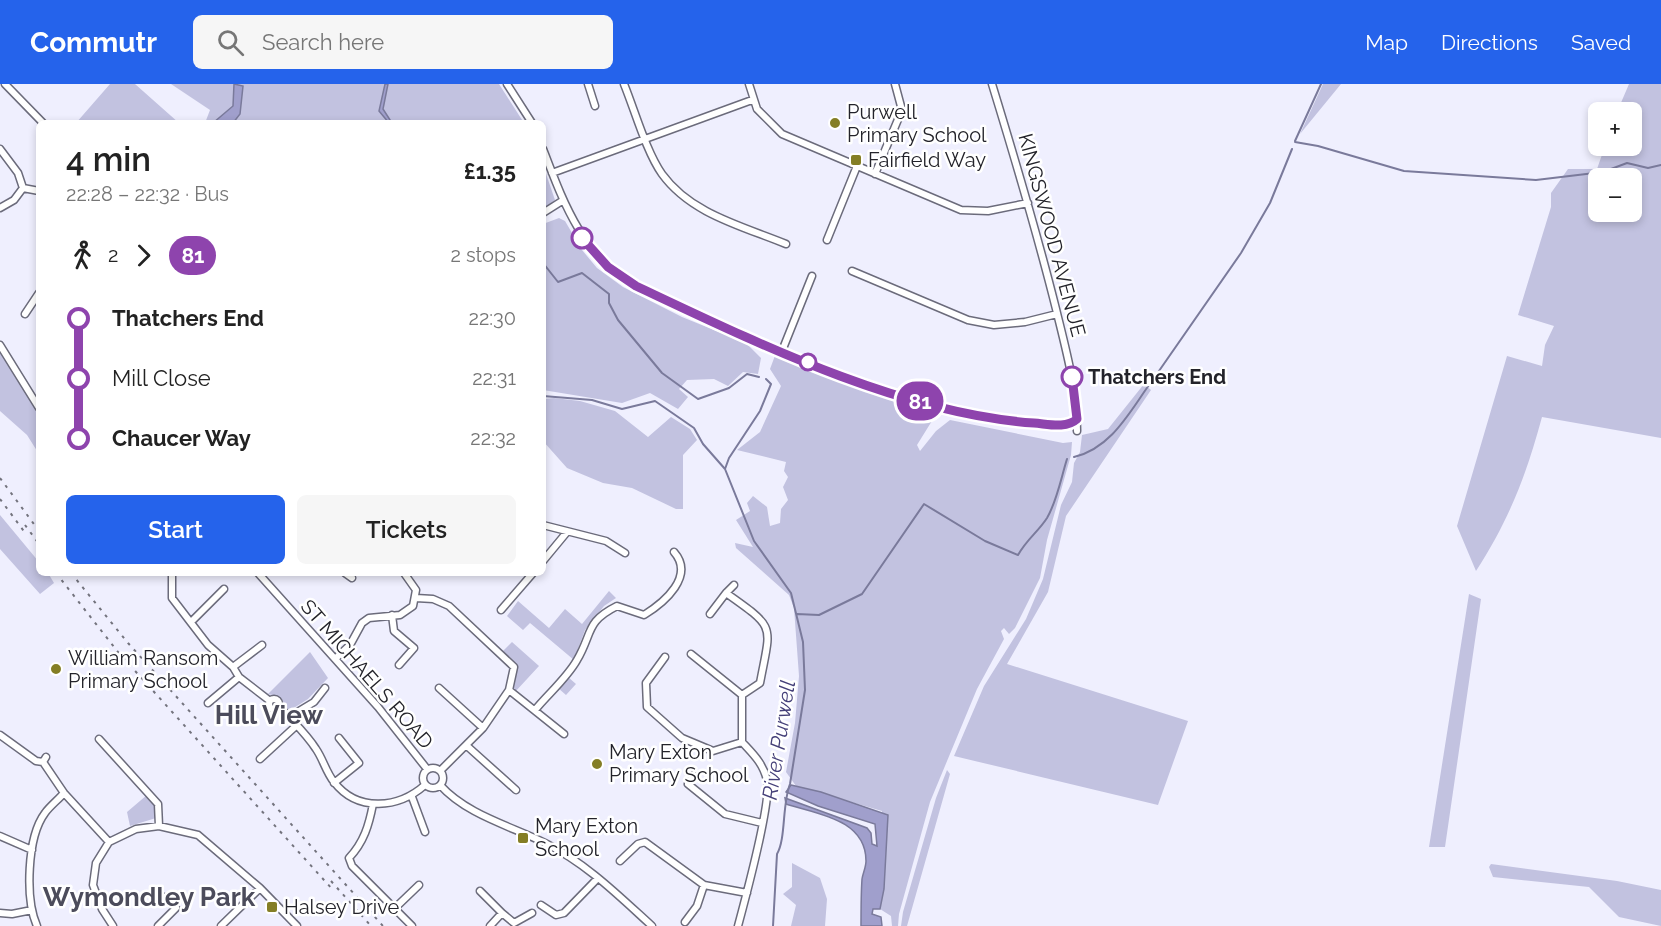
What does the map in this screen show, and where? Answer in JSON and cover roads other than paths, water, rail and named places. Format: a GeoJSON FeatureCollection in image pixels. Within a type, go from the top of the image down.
{"type":"FeatureCollection","features":[{"type":"Feature","properties":{"kind":"street"},"geometry":{"type":"LineString","coordinates":[[5,84],[40,120]]}},
{"type":"Feature","properties":{"kind":"street"},"geometry":{"type":"LineString","coordinates":[[507,84],[530,120]]}},
{"type":"Feature","properties":{"kind":"street"},"geometry":{"type":"LineString","coordinates":[[588,84],[595,106]]}},
{"type":"Feature","properties":{"kind":"street"},"geometry":{"type":"LineString","coordinates":[[624,84],[661,173],[694,206],[786,244]]}},
{"type":"Feature","properties":{"kind":"street"},"geometry":{"type":"LineString","coordinates":[[749,84],[752,100],[757,109],[782,134],[875,174],[961,210],[988,210],[1028,203]]}},
{"type":"Feature","properties":{"kind":"street"},"geometry":{"type":"LineString","coordinates":[[875,174],[902,110],[895,84]]}},
{"type":"Feature","properties":{"kind":"street","name":"KINGSWOOD AVENUE"},"geometry":{"type":"LineString","coordinates":[[992,84],[1028,203],[1057,314],[1073,383],[1077,431]]}},
{"type":"Feature","properties":{"kind":"street"},"geometry":{"type":"LineString","coordinates":[[552,173],[752,100]]}},
{"type":"Feature","properties":{"kind":"street"},"geometry":{"type":"LineString","coordinates":[[0,149],[18,173],[23,188]]}},
{"type":"Feature","properties":{"kind":"street"},"geometry":{"type":"LineString","coordinates":[[546,156],[562,201],[594,254],[621,278],[667,301],[847,378],[921,401],[986,418],[1065,425],[1077,419]]}},
{"type":"Feature","properties":{"kind":"street"},"geometry":{"type":"LineString","coordinates":[[827,240],[857,166]]}},
{"type":"Feature","properties":{"kind":"street"},"geometry":{"type":"LineString","coordinates":[[23,188],[36,190]]}},
{"type":"Feature","properties":{"kind":"street"},"geometry":{"type":"LineString","coordinates":[[0,208],[14,200],[23,188]]}},
{"type":"Feature","properties":{"kind":"street"},"geometry":{"type":"LineString","coordinates":[[546,211],[562,201]]}},
{"type":"Feature","properties":{"kind":"street"},"geometry":{"type":"LineString","coordinates":[[852,271],[968,320],[985,323],[1025,322],[1057,314]]}},
{"type":"Feature","properties":{"kind":"street"},"geometry":{"type":"LineString","coordinates":[[782,351],[812,276]]}},
{"type":"Feature","properties":{"kind":"street"},"geometry":{"type":"LineString","coordinates":[[25,314],[36,298]]}},
{"type":"Feature","properties":{"kind":"street"},"geometry":{"type":"LineString","coordinates":[[0,345],[36,403]]}},
{"type":"Feature","properties":{"kind":"street"},"geometry":{"type":"LineString","coordinates":[[546,526],[606,541],[625,553]]}},
{"type":"Feature","properties":{"kind":"street"},"geometry":{"type":"LineString","coordinates":[[546,557],[567,532]]}},
{"type":"Feature","properties":{"kind":"street"},"geometry":{"type":"LineString","coordinates":[[535,710],[577,660],[588,632],[600,614],[617,606],[644,615],[657,607],[682,576],[683,567],[674,552]]}},
{"type":"Feature","properties":{"kind":"street"},"geometry":{"type":"LineString","coordinates":[[172,576],[172,598],[192,621],[207,645],[234,667],[239,677],[270,700],[272,708],[279,706],[297,725],[316,748],[334,783],[359,800],[373,804],[394,803],[412,797],[425,785]]}},
{"type":"Feature","properties":{"kind":"street","name":"ST MICHAELS ROAD"},"geometry":{"type":"LineString","coordinates":[[261,576],[397,729],[427,769]]}},
{"type":"Feature","properties":{"kind":"street"},"geometry":{"type":"LineString","coordinates":[[335,659],[350,645],[365,620],[375,616],[405,613],[413,606],[417,598],[414,585],[406,576]]}},
{"type":"Feature","properties":{"kind":"street"},"geometry":{"type":"LineString","coordinates":[[501,610],[530,576]]}},
{"type":"Feature","properties":{"kind":"street"},"geometry":{"type":"LineString","coordinates":[[710,614],[734,585]]}},
{"type":"Feature","properties":{"kind":"street"},"geometry":{"type":"LineString","coordinates":[[192,621],[224,589]]}},
{"type":"Feature","properties":{"kind":"street"},"geometry":{"type":"LineString","coordinates":[[726,593],[760,616],[767,626],[769,638],[760,683],[742,695]]}},
{"type":"Feature","properties":{"kind":"street"},"geometry":{"type":"LineString","coordinates":[[417,598],[433,599],[449,606],[514,667],[509,690],[483,728],[440,771]]}},
{"type":"Feature","properties":{"kind":"street"},"geometry":{"type":"LineString","coordinates":[[392,615],[394,631],[414,648],[399,665]]}},
{"type":"Feature","properties":{"kind":"street"},"geometry":{"type":"LineString","coordinates":[[234,667],[261,645]]}},
{"type":"Feature","properties":{"kind":"street"},"geometry":{"type":"LineString","coordinates":[[691,654],[742,695]]}},
{"type":"Feature","properties":{"kind":"street"},"geometry":{"type":"LineString","coordinates":[[665,657],[646,683],[647,707],[682,738],[713,751],[742,742]]}},
{"type":"Feature","properties":{"kind":"street"},"geometry":{"type":"LineString","coordinates":[[208,703],[239,677]]}},
{"type":"Feature","properties":{"kind":"street"},"geometry":{"type":"LineString","coordinates":[[289,717],[314,702],[325,688]]}},
{"type":"Feature","properties":{"kind":"street"},"geometry":{"type":"LineString","coordinates":[[440,688],[483,728]]}},
{"type":"Feature","properties":{"kind":"street"},"geometry":{"type":"LineString","coordinates":[[509,690],[564,734]]}},
{"type":"Feature","properties":{"kind":"street"},"geometry":{"type":"LineString","coordinates":[[738,926],[762,824],[768,783],[760,761],[742,742],[742,695]]}},
{"type":"Feature","properties":{"kind":"street"},"geometry":{"type":"LineString","coordinates":[[260,759],[297,725]]}},
{"type":"Feature","properties":{"kind":"street"},"geometry":{"type":"LineString","coordinates":[[0,735],[36,761],[45,759],[64,793],[109,842]]}},
{"type":"Feature","properties":{"kind":"street"},"geometry":{"type":"LineString","coordinates":[[334,783],[359,763],[339,738]]}},
{"type":"Feature","properties":{"kind":"street"},"geometry":{"type":"LineString","coordinates":[[99,739],[158,804],[159,826]]}},
{"type":"Feature","properties":{"kind":"street"},"geometry":{"type":"LineString","coordinates":[[467,746],[516,789]]}},
{"type":"Feature","properties":{"kind":"street"},"geometry":{"type":"LineString","coordinates":[[433,768],[440,771],[443,777],[440,785],[431,788],[425,785],[422,777],[427,769],[433,768]]}},
{"type":"Feature","properties":{"kind":"street"},"geometry":{"type":"LineString","coordinates":[[693,775],[688,784],[725,814],[762,824]]}},
{"type":"Feature","properties":{"kind":"street"},"geometry":{"type":"LineString","coordinates":[[440,785],[474,810],[545,843],[575,861],[598,878],[651,926]]}},
{"type":"Feature","properties":{"kind":"street"},"geometry":{"type":"LineString","coordinates":[[37,926],[32,910],[29,880],[32,850],[44,814],[64,793]]}},
{"type":"Feature","properties":{"kind":"street"},"geometry":{"type":"LineString","coordinates":[[412,797],[425,832]]}},
{"type":"Feature","properties":{"kind":"street"},"geometry":{"type":"LineString","coordinates":[[373,804],[367,831],[358,849],[349,858],[352,866],[412,926]]}},
{"type":"Feature","properties":{"kind":"street"},"geometry":{"type":"LineString","coordinates":[[113,926],[102,909],[93,885],[96,863],[109,842],[136,829],[159,826],[198,835],[260,888],[297,926]]}},
{"type":"Feature","properties":{"kind":"street"},"geometry":{"type":"LineString","coordinates":[[0,837],[32,850]]}},
{"type":"Feature","properties":{"kind":"street"},"geometry":{"type":"LineString","coordinates":[[620,861],[639,844],[645,842],[656,847],[704,885],[747,893]]}},
{"type":"Feature","properties":{"kind":"street"},"geometry":{"type":"LineString","coordinates":[[541,904],[556,915],[564,913],[598,878]]}},
{"type":"Feature","properties":{"kind":"street"},"geometry":{"type":"LineString","coordinates":[[395,908],[419,885]]}},
{"type":"Feature","properties":{"kind":"street"},"geometry":{"type":"LineString","coordinates":[[685,922],[697,906],[704,885]]}},
{"type":"Feature","properties":{"kind":"street"},"geometry":{"type":"LineString","coordinates":[[221,926],[260,888]]}},
{"type":"Feature","properties":{"kind":"street"},"geometry":{"type":"LineString","coordinates":[[480,891],[514,923],[532,912]]}},
{"type":"Feature","properties":{"kind":"street"},"geometry":{"type":"LineString","coordinates":[[158,926],[176,908],[164,897]]}},
{"type":"Feature","properties":{"kind":"street"},"geometry":{"type":"LineString","coordinates":[[0,913],[12,914],[32,910]]}},
{"type":"Feature","properties":{"kind":"street"},"geometry":{"type":"LineString","coordinates":[[490,926],[502,913]]}},
{"type":"Feature","properties":{"kind":"waterway"},"geometry":{"type":"LineString","coordinates":[[1295,141],[1321,84]]}},
{"type":"Feature","properties":{"kind":"waterway"},"geometry":{"type":"LineString","coordinates":[[1295,142],[1318,146],[1404,171],[1536,180],[1603,172],[1627,163],[1648,168],[1661,165]]}},
{"type":"Feature","properties":{"kind":"waterway"},"geometry":{"type":"LineString","coordinates":[[1152,381],[1241,253],[1270,203],[1292,149]]}},
{"type":"Feature","properties":{"kind":"waterway","name":"River Purwell"},"geometry":{"type":"LineString","coordinates":[[546,267],[558,282],[582,273],[609,294],[609,303],[618,320],[662,373],[698,399],[729,388],[747,374],[759,377]]}},
{"type":"Feature","properties":{"kind":"waterway","name":"River Purwell"},"geometry":{"type":"LineString","coordinates":[[725,469],[729,458],[760,411],[771,384],[766,379]]}},
{"type":"Feature","properties":{"kind":"waterway"},"geometry":{"type":"LineString","coordinates":[[1074,457],[1099,446],[1109,438],[1149,385]]}},
{"type":"Feature","properties":{"kind":"waterway","name":"River Purwell"},"geometry":{"type":"LineString","coordinates":[[546,396],[592,400],[622,409],[655,401],[694,428],[703,444],[725,469],[754,541],[791,593],[803,642],[805,690],[786,801],[782,840],[777,854],[773,926]]}},
{"type":"Feature","properties":{"kind":"waterway"},"geometry":{"type":"LineString","coordinates":[[797,614],[819,615],[862,594],[924,504],[985,541],[1018,555],[1044,523],[1056,497],[1067,459]]}},
{"type":"Feature","properties":{"kind":"railway"},"geometry":{"type":"LineString","coordinates":[[0,478],[36,527]]}},
{"type":"Feature","properties":{"kind":"railway"},"geometry":{"type":"LineString","coordinates":[[0,499],[26,534]]}},
{"type":"Feature","properties":{"kind":"railway"},"geometry":{"type":"LineString","coordinates":[[25,525],[36,540]]}},
{"type":"Feature","properties":{"kind":"railway"},"geometry":{"type":"LineString","coordinates":[[58,576],[118,652],[333,890]]}},
{"type":"Feature","properties":{"kind":"railway"},"geometry":{"type":"LineString","coordinates":[[73,576],[128,643],[383,926]]}},
{"type":"Feature","properties":{"kind":"railway"},"geometry":{"type":"LineString","coordinates":[[331,881],[371,926]]}},
{"type":"Feature","properties":{"kind":"place","name":"Purwell Primary School"},"geometry":{"type":"Point","coordinates":[835,123]}},
{"type":"Feature","properties":{"kind":"place","name":"Fairfield Way"},"geometry":{"type":"Point","coordinates":[856,160]}},
{"type":"Feature","properties":{"kind":"place","name":"Thatchers End"},"geometry":{"type":"Point","coordinates":[1072,377]}},
{"type":"Feature","properties":{"kind":"place","name":"William Ransom Primary School"},"geometry":{"type":"Point","coordinates":[56,669]}},
{"type":"Feature","properties":{"kind":"place","name":"Mary Exton Primary School"},"geometry":{"type":"Point","coordinates":[597,764]}},
{"type":"Feature","properties":{"kind":"place","name":"Mary Exton School"},"geometry":{"type":"Point","coordinates":[523,838]}},
{"type":"Feature","properties":{"kind":"place","name":"Halsey Drive"},"geometry":{"type":"Point","coordinates":[272,907]}},
{"type":"Feature","properties":{"kind":"district","name":"Hill View"},"geometry":{"type":"Point","coordinates":[269,715]}},
{"type":"Feature","properties":{"kind":"district","name":"Wymondley Park"},"geometry":{"type":"Point","coordinates":[149,897]}}]}
